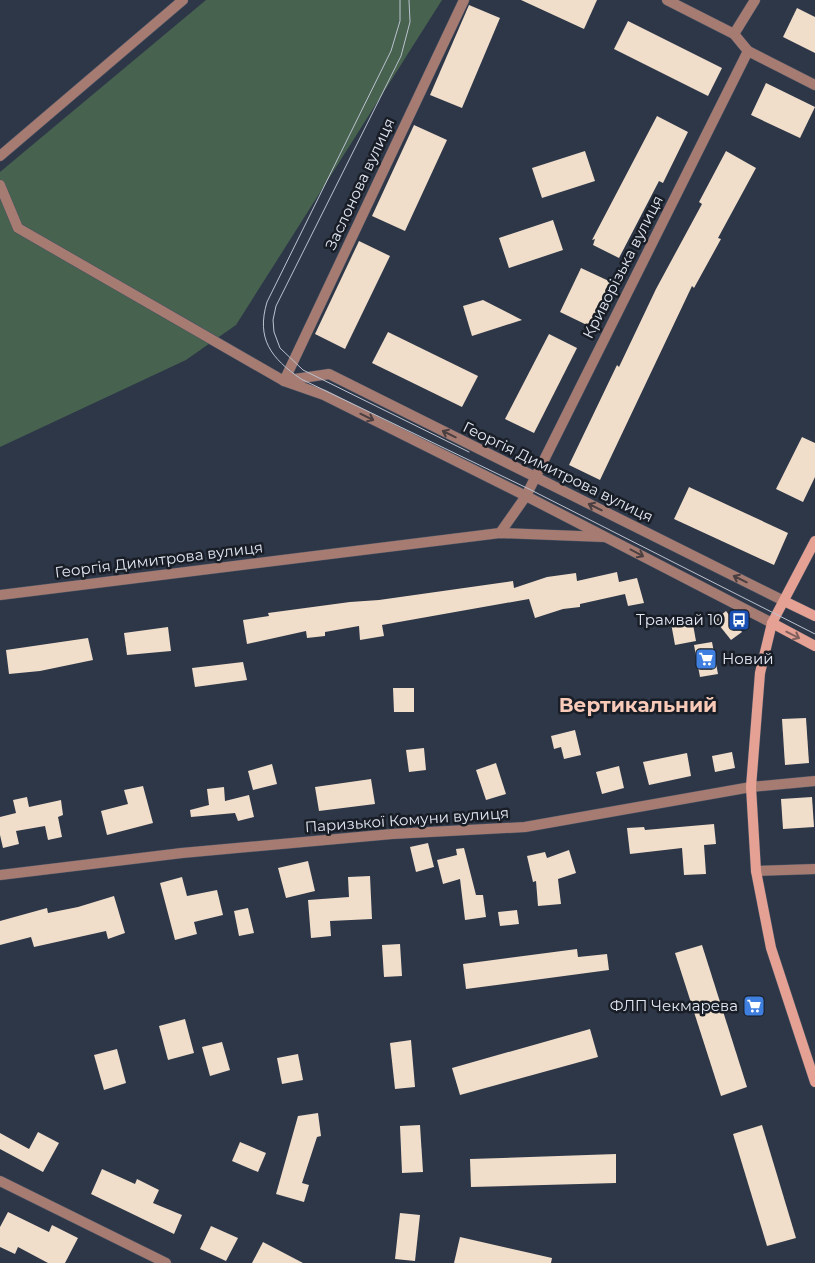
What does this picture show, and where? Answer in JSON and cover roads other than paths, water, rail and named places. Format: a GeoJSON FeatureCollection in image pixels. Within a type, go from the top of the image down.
{"type":"FeatureCollection","features":[{"type":"Feature","properties":{"kind":"main road"},"geometry":{"type":"LineString","coordinates":[[815,541],[772,624],[760,673],[751,787],[756,871],[771,948],[815,1082]]}},
{"type":"Feature","properties":{"kind":"main road","name":"Георгія Димитрова вулиця"},"geometry":{"type":"LineString","coordinates":[[784,601],[815,616]]}},
{"type":"Feature","properties":{"kind":"main road","name":"Георгія Димитрова вулиця"},"geometry":{"type":"LineString","coordinates":[[772,624],[815,646]]}},
{"type":"Feature","properties":{"kind":"street"},"geometry":{"type":"LineString","coordinates":[[0,156],[183,0]]}},
{"type":"Feature","properties":{"kind":"street","name":"Заслонова вулиця"},"geometry":{"type":"LineString","coordinates":[[284,381],[464,0]]}},
{"type":"Feature","properties":{"kind":"street"},"geometry":{"type":"LineString","coordinates":[[667,0],[734,34],[748,51],[815,85]]}},
{"type":"Feature","properties":{"kind":"street"},"geometry":{"type":"LineString","coordinates":[[734,34],[755,0]]}},
{"type":"Feature","properties":{"kind":"street","name":"Криворізька вулиця"},"geometry":{"type":"LineString","coordinates":[[526,496],[748,51]]}},
{"type":"Feature","properties":{"kind":"street","name":"Георгія Димитрова вулиця"},"geometry":{"type":"LineString","coordinates":[[0,185],[18,228],[284,381],[324,395],[607,537],[772,624]]}},
{"type":"Feature","properties":{"kind":"street","name":"Георгія Димитрова вулиця"},"geometry":{"type":"LineString","coordinates":[[284,381],[329,374],[784,601]]}},
{"type":"Feature","properties":{"kind":"street"},"geometry":{"type":"LineString","coordinates":[[500,533],[526,496]]}},
{"type":"Feature","properties":{"kind":"street","name":"Георгія Димитрова вулиця"},"geometry":{"type":"LineString","coordinates":[[0,595],[500,533],[607,537]]}},
{"type":"Feature","properties":{"kind":"street","name":"Паризької Комуни вулиця"},"geometry":{"type":"LineString","coordinates":[[0,875],[182,853],[392,834],[525,827],[751,787],[815,781]]}},
{"type":"Feature","properties":{"kind":"street"},"geometry":{"type":"LineString","coordinates":[[756,871],[815,869]]}},
{"type":"Feature","properties":{"kind":"street"},"geometry":{"type":"LineString","coordinates":[[0,1180],[166,1263]]}},
{"type":"Feature","properties":{"kind":"tram line"},"geometry":{"type":"LineString","coordinates":[[400,0],[400,21],[391,51],[267,302],[263,327],[265,337],[274,355],[301,379],[529,489],[815,634]]}},
{"type":"Feature","properties":{"kind":"tram line"},"geometry":{"type":"LineString","coordinates":[[409,0],[410,22],[401,56],[276,306],[273,320],[274,332],[280,348],[303,370],[469,452]]}},
{"type":"Feature","properties":{"kind":"place","name":"Трамвай 10"},"geometry":{"type":"Point","coordinates":[739,620]}},
{"type":"Feature","properties":{"kind":"place","name":"Новий"},"geometry":{"type":"Point","coordinates":[706,659]}},
{"type":"Feature","properties":{"kind":"place","name":"ФЛП Чекмарева"},"geometry":{"type":"Point","coordinates":[754,1006]}},
{"type":"Feature","properties":{"kind":"district","name":"Вертикальний"},"geometry":{"type":"Point","coordinates":[638,705]}}]}
